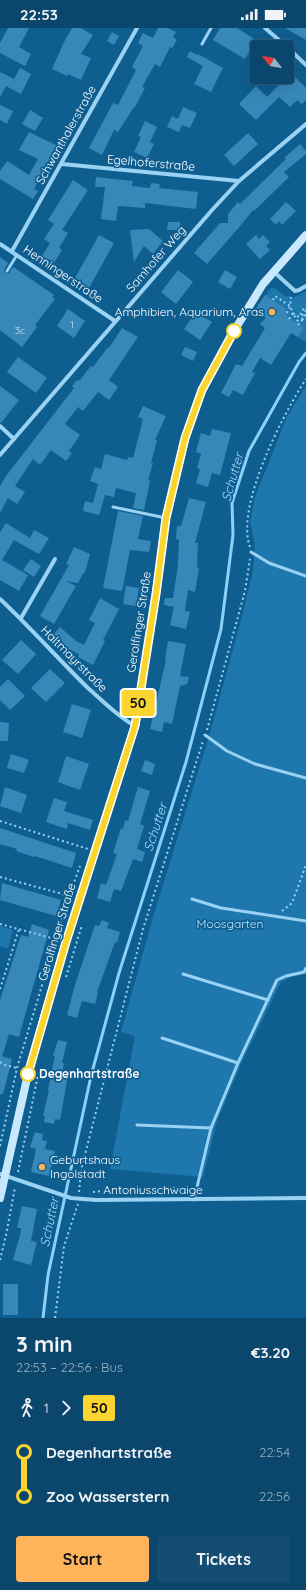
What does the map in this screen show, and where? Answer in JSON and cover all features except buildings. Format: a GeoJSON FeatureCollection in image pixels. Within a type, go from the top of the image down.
{"type":"FeatureCollection","features":[{"type":"Feature","properties":{"kind":"street","name":"Schwanthalerstraße"},"geometry":{"type":"LineString","coordinates":[[12,252],[137,28]]}},
{"type":"Feature","properties":{"kind":"street"},"geometry":{"type":"LineString","coordinates":[[268,29],[280,40]]}},
{"type":"Feature","properties":{"kind":"street"},"geometry":{"type":"LineString","coordinates":[[294,54],[306,65]]}},
{"type":"Feature","properties":{"kind":"street","name":"Samhofer Weg"},"geometry":{"type":"LineString","coordinates":[[0,455],[115,321],[239,181],[306,124]]}},
{"type":"Feature","properties":{"kind":"street","name":"Egelhoferstraße"},"geometry":{"type":"LineString","coordinates":[[62,164],[239,181]]}},
{"type":"Feature","properties":{"kind":"street","name":"Gerolfinger Straße"},"geometry":{"type":"LineString","coordinates":[[0,1198],[2,1174],[28,1074],[66,942],[135,726],[156,594],[166,518],[185,438],[202,390],[234,332],[273,271],[306,235]]}},
{"type":"Feature","properties":{"kind":"street","name":"Henningerstraße"},"geometry":{"type":"LineString","coordinates":[[0,244],[115,321]]}},
{"type":"Feature","properties":{"kind":"street"},"geometry":{"type":"LineString","coordinates":[[273,271],[295,291],[306,286]]}},
{"type":"Feature","properties":{"kind":"street"},"geometry":{"type":"LineString","coordinates":[[0,426],[14,439]]}},
{"type":"Feature","properties":{"kind":"street"},"geometry":{"type":"LineString","coordinates":[[21,618],[55,559]]}},
{"type":"Feature","properties":{"kind":"street","name":"Haltmayrstraße"},"geometry":{"type":"LineString","coordinates":[[0,599],[21,618],[64,664],[111,709],[135,726]]}},
{"type":"Feature","properties":{"kind":"street","name":"Antoniusschwaige"},"geometry":{"type":"LineString","coordinates":[[2,1174],[58,1194],[78,1199],[194,1200],[306,1198]]}},
{"type":"Feature","properties":{"kind":"lane"},"geometry":{"type":"LineString","coordinates":[[202,44],[211,28]]}},
{"type":"Feature","properties":{"kind":"lane"},"geometry":{"type":"LineString","coordinates":[[7,271],[17,256]]}},
{"type":"Feature","properties":{"kind":"lane"},"geometry":{"type":"LineString","coordinates":[[113,507],[166,518]]}},
{"type":"Feature","properties":{"kind":"lane"},"geometry":{"type":"LineString","coordinates":[[251,552],[269,563],[306,576]]}},
{"type":"Feature","properties":{"kind":"lane"},"geometry":{"type":"LineString","coordinates":[[205,735],[227,751],[255,764],[306,778]]}},
{"type":"Feature","properties":{"kind":"lane"},"geometry":{"type":"LineString","coordinates":[[192,899],[221,908],[306,921]]}},
{"type":"Feature","properties":{"kind":"lane"},"geometry":{"type":"LineString","coordinates":[[194,1200],[211,1128],[238,1063],[277,980],[286,976],[304,972],[306,968]]}},
{"type":"Feature","properties":{"kind":"lane"},"geometry":{"type":"LineString","coordinates":[[183,974],[268,1000]]}},
{"type":"Feature","properties":{"kind":"lane"},"geometry":{"type":"LineString","coordinates":[[162,1038],[238,1063]]}},
{"type":"Feature","properties":{"kind":"lane"},"geometry":{"type":"LineString","coordinates":[[137,1126],[211,1128]]}},
{"type":"Feature","properties":{"kind":"path"},"geometry":{"type":"LineString","coordinates":[[287,313],[290,306],[291,297],[295,291]]}},
{"type":"Feature","properties":{"kind":"path"},"geometry":{"type":"LineString","coordinates":[[273,300],[275,296],[290,306],[299,324],[306,314]]}},
{"type":"Feature","properties":{"kind":"path"},"geometry":{"type":"LineString","coordinates":[[293,314],[299,317],[304,308],[306,310]]}},
{"type":"Feature","properties":{"kind":"path"},"geometry":{"type":"LineString","coordinates":[[303,319],[301,318],[306,310]]}},
{"type":"Feature","properties":{"kind":"path"},"geometry":{"type":"LineString","coordinates":[[289,318],[293,314]]}},
{"type":"Feature","properties":{"kind":"path"},"geometry":{"type":"LineString","coordinates":[[55,1318],[64,1246],[77,1208],[82,1170],[143,929],[205,735],[244,591],[251,552],[247,539],[248,512],[256,480],[282,421],[306,379]]}},
{"type":"Feature","properties":{"kind":"path"},"geometry":{"type":"LineString","coordinates":[[0,821],[94,852]]}},
{"type":"Feature","properties":{"kind":"path"},"geometry":{"type":"LineString","coordinates":[[86,849],[89,842]]}},
{"type":"Feature","properties":{"kind":"path"},"geometry":{"type":"LineString","coordinates":[[0,1146],[17,1068],[69,896],[81,862]]}},
{"type":"Feature","properties":{"kind":"path"},"geometry":{"type":"LineString","coordinates":[[279,917],[284,908],[292,903],[306,865]]}},
{"type":"Feature","properties":{"kind":"path"},"geometry":{"type":"LineString","coordinates":[[0,877],[80,899]]}},
{"type":"Feature","properties":{"kind":"path"},"geometry":{"type":"LineString","coordinates":[[0,924],[66,942]]}},
{"type":"Feature","properties":{"kind":"path"},"geometry":{"type":"LineString","coordinates":[[0,989],[19,929]]}},
{"type":"Feature","properties":{"kind":"path"},"geometry":{"type":"LineString","coordinates":[[0,1062],[17,1068]]}},
{"type":"Feature","properties":{"kind":"green space"},"geometry":{"type":"Polygon","coordinates":[[[271,288],[274,288],[287,297],[288,295],[293,298],[306,291],[306,342],[255,310],[271,288]]]}},
{"type":"Feature","properties":{"kind":"green space","name":"Moosgarten"},"geometry":{"type":"Polygon","coordinates":[[[306,386],[306,974],[291,977],[281,982],[241,1064],[217,1121],[203,1177],[110,1169],[135,1036],[121,1032],[153,917],[210,733],[241,620],[253,571],[255,544],[250,522],[255,497],[287,417],[306,386]]]}},
{"type":"Feature","properties":{"kind":"green space"},"geometry":{"type":"Polygon","coordinates":[[[0,926],[13,930],[8,949],[0,946],[0,926]]]}},
{"type":"Feature","properties":{"kind":"waterway","name":"Schutter"},"geometry":{"type":"LineString","coordinates":[[43,1318],[48,1275],[91,1076],[119,973],[186,762],[221,629],[233,535],[232,503],[249,451],[299,362],[306,353]]}},
{"type":"Feature","properties":{"kind":"bus line","name":"50"},"geometry":{"type":"LineString","coordinates":[[28,1074],[66,942],[135,726],[156,594],[162,538],[174,478],[185,438],[202,390],[234,331]]}},
{"type":"Feature","properties":{"kind":"place","name":"Amphibien, Aquarium, Aras"},"geometry":{"type":"Point","coordinates":[272,312]}},
{"type":"Feature","properties":{"kind":"place","name":"Degenhartstraße"},"geometry":{"type":"Point","coordinates":[28,1074]}},
{"type":"Feature","properties":{"kind":"place","name":"Geburtshaus Ingolstadt"},"geometry":{"type":"Point","coordinates":[42,1167]}}]}
